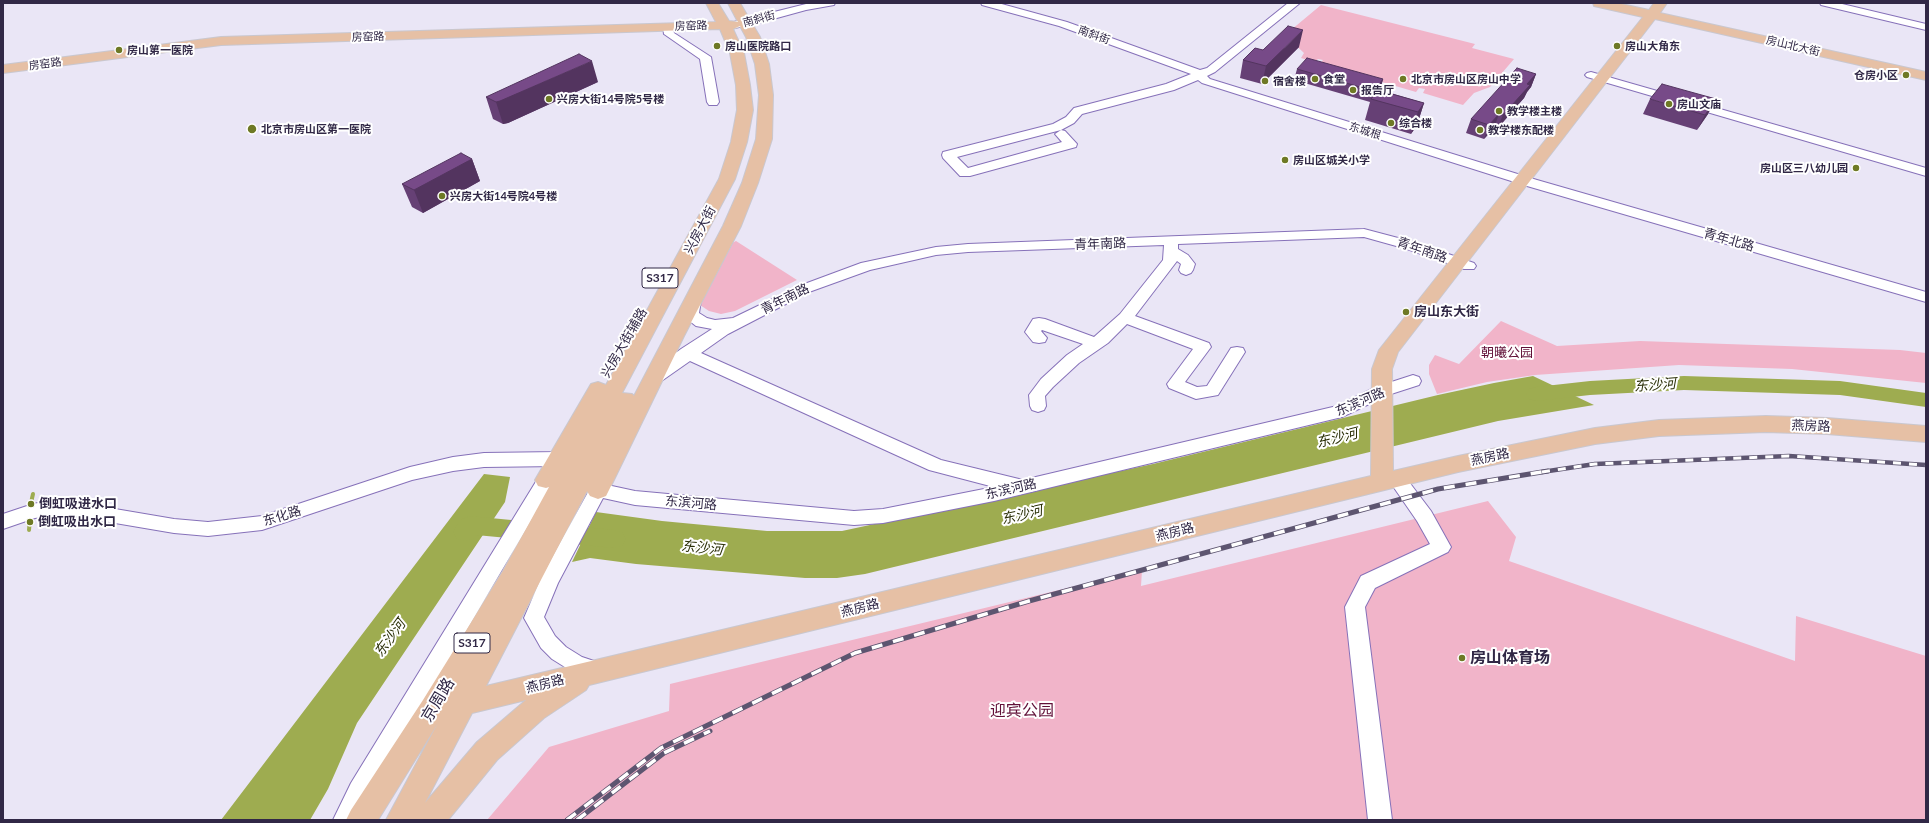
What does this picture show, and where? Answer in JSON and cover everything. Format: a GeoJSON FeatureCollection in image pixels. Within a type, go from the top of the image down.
{"type":"FeatureCollection","features":[{"type":"Feature","properties":{"kind":"main road","name":"兴房大街辅路"},"geometry":{"type":"LineString","coordinates":[[568,480],[617,355],[695,219],[715,178],[729,143],[740,68],[729,55],[730,25],[701,3]]}},
{"type":"Feature","properties":{"kind":"main road","name":"兴房大街"},"geometry":{"type":"LineString","coordinates":[[568,480],[654,378],[732,226],[750,183],[764,139],[766,105],[760,58],[753,37],[730,25],[712,3]]}},
{"type":"Feature","properties":{"kind":"main road","name":"兴房大街"},"geometry":{"type":"LineString","coordinates":[[568,480],[727,179],[739,142],[745,110],[740,68],[746,52],[730,25],[721,3]]}},
{"type":"Feature","properties":{"kind":"main road","name":"兴房大街"},"geometry":{"type":"LineString","coordinates":[[730,25],[734,3]]}},
{"type":"Feature","properties":{"kind":"main road","name":"房山北大街"},"geometry":{"type":"LineString","coordinates":[[1599,3],[1657,11],[1926,76]]}},
{"type":"Feature","properties":{"kind":"main road"},"geometry":{"type":"LineString","coordinates":[[1389,472],[1393,393],[1396,370],[1401,355],[1463,264],[1527,181],[1601,78],[1657,11],[1670,3]]}},
{"type":"Feature","properties":{"kind":"main road","name":"房窑路"},"geometry":{"type":"LineString","coordinates":[[3,69],[221,41],[730,25]]}},
{"type":"Feature","properties":{"kind":"main road"},"geometry":{"type":"LineString","coordinates":[[740,68],[760,58]]}},
{"type":"Feature","properties":{"kind":"main road","name":"兴房大街"},"geometry":{"type":"LineString","coordinates":[[568,480],[615,418],[732,192],[750,143],[755,111],[754,92],[740,68]]}},
{"type":"Feature","properties":{"kind":"main road"},"geometry":{"type":"LineString","coordinates":[[754,92],[766,105]]}},
{"type":"Feature","properties":{"kind":"main road"},"geometry":{"type":"LineString","coordinates":[[732,192],[732,226]]}},
{"type":"Feature","properties":{"kind":"main road"},"geometry":{"type":"LineString","coordinates":[[617,355],[642,338]]}},
{"type":"Feature","properties":{"kind":"main road"},"geometry":{"type":"LineString","coordinates":[[615,418],[654,378]]}},
{"type":"Feature","properties":{"kind":"main road","name":"燕房路"},"geometry":{"type":"LineString","coordinates":[[432,709],[464,703],[596,671],[1389,472],[1595,436],[1659,428],[1766,424],[1834,426],[1926,434]]}},
{"type":"Feature","properties":{"kind":"main road"},"geometry":{"type":"LineString","coordinates":[[520,581],[568,480]]}},
{"type":"Feature","properties":{"kind":"main road","name":"京周路"},"geometry":{"type":"LineString","coordinates":[[401,820],[464,703],[520,581]]}},
{"type":"Feature","properties":{"kind":"main road","name":"京周路"},"geometry":{"type":"LineString","coordinates":[[361,820],[432,709],[520,581]]}},
{"type":"Feature","properties":{"kind":"main road"},"geometry":{"type":"LineString","coordinates":[[430,820],[462,779],[487,751],[514,726],[564,689],[596,671]]}},
{"type":"Feature","properties":{"kind":"street","name":"南斜街"},"geometry":{"type":"LineString","coordinates":[[730,25],[805,6],[830,3]]}},
{"type":"Feature","properties":{"kind":"street","name":"南斜街"},"geometry":{"type":"LineString","coordinates":[[986,3],[1063,24],[1194,71],[1200,75]]}},
{"type":"Feature","properties":{"kind":"street"},"geometry":{"type":"LineString","coordinates":[[1825,3],[1926,27]]}},
{"type":"Feature","properties":{"kind":"street"},"geometry":{"type":"LineString","coordinates":[[1060,134],[1071,144],[964,173],[948,155],[1057,127],[1070,120],[1078,111],[1170,87],[1200,75],[1211,70],[1288,5]]}},
{"type":"Feature","properties":{"kind":"street"},"geometry":{"type":"LineString","coordinates":[[668,27],[669,34],[705,57],[713,102]]}},
{"type":"Feature","properties":{"kind":"street","name":"东城根"},"geometry":{"type":"LineString","coordinates":[[1200,75],[1206,81],[1527,181]]}},
{"type":"Feature","properties":{"kind":"street"},"geometry":{"type":"LineString","coordinates":[[1601,78],[1926,172]]}},
{"type":"Feature","properties":{"kind":"street","name":"青年北路"},"geometry":{"type":"LineString","coordinates":[[1527,181],[1926,297]]}},
{"type":"Feature","properties":{"kind":"street","name":"青年南路"},"geometry":{"type":"LineString","coordinates":[[654,378],[687,353],[722,330],[804,288],[866,266],[904,257],[968,248],[1170,246],[1364,233],[1398,242],[1463,264]]}},
{"type":"Feature","properties":{"kind":"street"},"geometry":{"type":"LineString","coordinates":[[1170,246],[1186,261],[1188,264],[1186,270]]}},
{"type":"Feature","properties":{"kind":"street"},"geometry":{"type":"LineString","coordinates":[[1038,406],[1037,395],[1047,383],[1073,359],[1096,343],[1125,318],[1170,261],[1170,246]]}},
{"type":"Feature","properties":{"kind":"street","name":"青年南路"},"geometry":{"type":"LineString","coordinates":[[693,300],[691,310],[692,314],[702,322],[715,325],[740,321]]}},
{"type":"Feature","properties":{"kind":"street"},"geometry":{"type":"LineString","coordinates":[[1125,318],[1203,347],[1175,384],[1196,393],[1212,391],[1237,352]]}},
{"type":"Feature","properties":{"kind":"street"},"geometry":{"type":"LineString","coordinates":[[1039,338],[1034,332],[1039,323],[1096,343]]}},
{"type":"Feature","properties":{"kind":"street"},"geometry":{"type":"LineString","coordinates":[[687,353],[935,464],[958,472],[1023,487]]}},
{"type":"Feature","properties":{"kind":"street","name":"东滨河路"},"geometry":{"type":"LineString","coordinates":[[568,480],[635,498],[854,518],[883,516],[1023,487],[1342,412],[1393,393]]}},
{"type":"Feature","properties":{"kind":"street","name":"东化路"},"geometry":{"type":"LineString","coordinates":[[3,522],[33,511],[62,507],[174,526],[208,529],[262,523],[410,474],[453,464],[484,460],[568,480]]}},
{"type":"Feature","properties":{"kind":"street"},"geometry":{"type":"LineString","coordinates":[[1380,820],[1355,607],[1368,582],[1441,548],[1424,516],[1389,472]]}},
{"type":"Feature","properties":{"kind":"street"},"geometry":{"type":"LineString","coordinates":[[345,820],[359,791],[520,581],[568,480]]}},
{"type":"Feature","properties":{"kind":"street"},"geometry":{"type":"LineString","coordinates":[[520,581],[534,618],[548,642],[558,653],[575,663],[596,671]]}},
{"type":"Feature","properties":{"kind":"street"},"geometry":{"type":"LineString","coordinates":[[520,581],[534,618]]}},
{"type":"Feature","properties":{"kind":"green space"},"geometry":{"type":"Polygon","coordinates":[[[1321,5],[1475,44],[1472,48],[1514,59],[1490,87],[1474,93],[1463,105],[1423,93],[1425,89],[1419,88],[1416,92],[1320,64],[1323,60],[1318,59],[1314,62],[1301,58],[1304,53],[1285,35],[1321,5]]]}},
{"type":"Feature","properties":{"kind":"green space"},"geometry":{"type":"Polygon","coordinates":[[[736,241],[797,280],[735,311],[721,314],[709,311],[700,305],[730,244],[736,241]]]}},
{"type":"Feature","properties":{"kind":"green space","name":"朝曦公园"},"geometry":{"type":"Polygon","coordinates":[[[1501,321],[1557,346],[1640,341],[1900,350],[1926,353],[1926,383],[1792,369],[1679,365],[1535,375],[1487,382],[1437,394],[1429,374],[1429,365],[1435,355],[1459,364],[1501,321]]]}},
{"type":"Feature","properties":{"kind":"green space","name":"房山体育场"},"geometry":{"type":"Polygon","coordinates":[[[1488,501],[1516,537],[1509,561],[1795,661],[1796,616],[1926,656],[1926,820],[487,820],[549,747],[669,711],[670,684],[1142,570],[1141,586],[1488,501]]]}},
{"type":"Feature","properties":{"kind":"water"},"geometry":{"type":"Polygon","coordinates":[[[1533,376],[1594,405],[1498,421],[865,574],[837,578],[805,578],[636,564],[590,558],[572,562],[596,512],[662,521],[767,531],[842,531],[1153,464],[1438,395],[1533,376]]]}},
{"type":"Feature","properties":{"kind":"water"},"geometry":{"type":"Polygon","coordinates":[[[484,474],[510,477],[505,502],[357,723],[328,789],[310,820],[221,820],[484,474]]]}},
{"type":"Feature","properties":{"kind":"building"},"geometry":{"type":"Polygon","coordinates":[[[1288,26],[1303,30],[1266,66],[1243,60],[1255,48],[1263,50],[1288,26]]]}},
{"type":"Feature","properties":{"kind":"building"},"geometry":{"type":"Polygon","coordinates":[[[579,54],[592,61],[500,101],[496,102],[486,97],[579,54]]]}},
{"type":"Feature","properties":{"kind":"building"},"geometry":{"type":"Polygon","coordinates":[[[1307,58],[1383,79],[1374,91],[1297,69],[1307,58]]]}},
{"type":"Feature","properties":{"kind":"building"},"geometry":{"type":"Polygon","coordinates":[[[1517,68],[1536,74],[1527,84],[1530,85],[1503,115],[1499,114],[1489,125],[1471,119],[1517,68]]]}},
{"type":"Feature","properties":{"kind":"building"},"geometry":{"type":"Polygon","coordinates":[[[1662,84],[1716,99],[1705,115],[1650,99],[1662,84]]]}},
{"type":"Feature","properties":{"kind":"building"},"geometry":{"type":"Polygon","coordinates":[[[1378,90],[1424,103],[1418,112],[1371,99],[1378,90]]]}},
{"type":"Feature","properties":{"kind":"building"},"geometry":{"type":"Polygon","coordinates":[[[461,153],[472,159],[414,190],[402,184],[461,153]]]}},
{"type":"Feature","properties":{"kind":"waterway","name":"东沙河"},"geometry":{"type":"LineString","coordinates":[[1536,394],[1590,388],[1684,383],[1840,388],[1926,400]]}},
{"type":"Feature","properties":{"kind":"waterway"},"geometry":{"type":"LineString","coordinates":[[30,507],[33,494]]}},
{"type":"Feature","properties":{"kind":"waterway"},"geometry":{"type":"LineString","coordinates":[[29,530],[30,519]]}},
{"type":"Feature","properties":{"kind":"waterway","name":"东沙河"},"geometry":{"type":"LineString","coordinates":[[465,532],[470,525],[614,539]]}},
{"type":"Feature","properties":{"kind":"railway"},"geometry":{"type":"LineString","coordinates":[[1542,472],[1595,464],[1789,456],[1926,465]]}},
{"type":"Feature","properties":{"kind":"railway"},"geometry":{"type":"LineString","coordinates":[[567,820],[661,748],[855,653],[1029,601],[1438,489],[1548,471]]}},
{"type":"Feature","properties":{"kind":"railway"},"geometry":{"type":"LineString","coordinates":[[577,820],[664,753],[710,731]]}},
{"type":"Feature","properties":{"kind":"place","name":"房山医院路口"},"geometry":{"type":"Point","coordinates":[717,46]}},
{"type":"Feature","properties":{"kind":"place","name":"房山大角东"},"geometry":{"type":"Point","coordinates":[1617,46]}},
{"type":"Feature","properties":{"kind":"place","name":"房山第一医院"},"geometry":{"type":"Point","coordinates":[119,50]}},
{"type":"Feature","properties":{"kind":"place","name":"仓房小区"},"geometry":{"type":"Point","coordinates":[1906,75]}},
{"type":"Feature","properties":{"kind":"place","name":"食堂"},"geometry":{"type":"Point","coordinates":[1315,79]}},
{"type":"Feature","properties":{"kind":"place","name":"北京市房山区房山中学"},"geometry":{"type":"Point","coordinates":[1403,79]}},
{"type":"Feature","properties":{"kind":"place","name":"宿舍楼"},"geometry":{"type":"Point","coordinates":[1265,81]}},
{"type":"Feature","properties":{"kind":"place","name":"报告厅"},"geometry":{"type":"Point","coordinates":[1353,90]}},
{"type":"Feature","properties":{"kind":"place","name":"兴房大街14号院5号楼"},"geometry":{"type":"Point","coordinates":[549,99]}},
{"type":"Feature","properties":{"kind":"place","name":"房山文庙"},"geometry":{"type":"Point","coordinates":[1669,104]}},
{"type":"Feature","properties":{"kind":"place","name":"教学楼主楼"},"geometry":{"type":"Point","coordinates":[1499,111]}},
{"type":"Feature","properties":{"kind":"place","name":"综合楼"},"geometry":{"type":"Point","coordinates":[1391,123]}},
{"type":"Feature","properties":{"kind":"place","name":"北京市房山区第一医院"},"geometry":{"type":"Point","coordinates":[252,129]}},
{"type":"Feature","properties":{"kind":"place","name":"教学楼东配楼"},"geometry":{"type":"Point","coordinates":[1480,130]}},
{"type":"Feature","properties":{"kind":"place","name":"房山区城关小学"},"geometry":{"type":"Point","coordinates":[1285,160]}},
{"type":"Feature","properties":{"kind":"place","name":"房山区三八幼儿园"},"geometry":{"type":"Point","coordinates":[1856,168]}},
{"type":"Feature","properties":{"kind":"place","name":"兴房大街14号院4号楼"},"geometry":{"type":"Point","coordinates":[442,196]}},
{"type":"Feature","properties":{"kind":"place","name":"房山东大街"},"geometry":{"type":"Point","coordinates":[1406,312]}},
{"type":"Feature","properties":{"kind":"place","name":"倒虹吸进水口"},"geometry":{"type":"Point","coordinates":[31,504]}},
{"type":"Feature","properties":{"kind":"place","name":"倒虹吸出水口"},"geometry":{"type":"Point","coordinates":[30,522]}},
{"type":"Feature","properties":{"kind":"place","name":"房山体育场"},"geometry":{"type":"Point","coordinates":[1462,658]}},
{"type":"Feature","properties":{"kind":"park label","name":"迎宾公园"},"geometry":{"type":"Point","coordinates":[1022,711]}}]}
